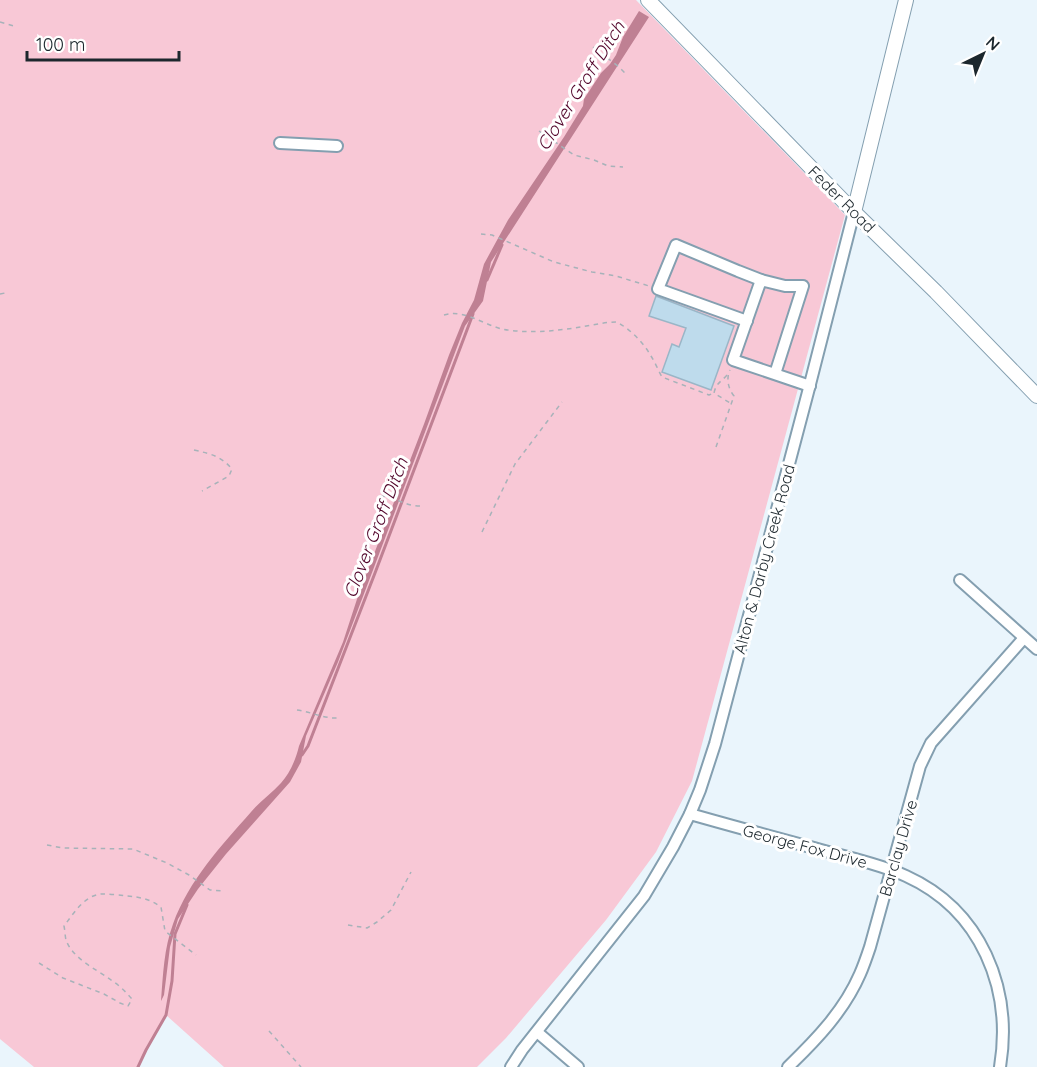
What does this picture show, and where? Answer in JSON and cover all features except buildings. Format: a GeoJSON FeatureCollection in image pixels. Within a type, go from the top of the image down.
{"type":"FeatureCollection","features":[{"type":"Feature","properties":{"kind":"main road","name":"Alton & Darby Creek Road"},"geometry":{"type":"LineString","coordinates":[[854,212],[906,0]]}},
{"type":"Feature","properties":{"kind":"main road","name":"Feder Road"},"geometry":{"type":"LineString","coordinates":[[651,3],[1037,396]]}},
{"type":"Feature","properties":{"kind":"street"},"geometry":{"type":"LineString","coordinates":[[280,143],[337,146]]}},
{"type":"Feature","properties":{"kind":"street","name":"Alton & Darby Creek Road"},"geometry":{"type":"LineString","coordinates":[[511,1067],[644,896],[673,848],[700,790],[715,744],[854,212]]}},
{"type":"Feature","properties":{"kind":"street"},"geometry":{"type":"LineString","coordinates":[[747,321],[658,289],[676,245],[761,280],[784,286],[803,286],[775,374]]}},
{"type":"Feature","properties":{"kind":"street"},"geometry":{"type":"LineString","coordinates":[[761,280],[733,360],[810,386]]}},
{"type":"Feature","properties":{"kind":"street"},"geometry":{"type":"LineString","coordinates":[[960,579],[1037,650]]}},
{"type":"Feature","properties":{"kind":"street","name":"Barclay Drive"},"geometry":{"type":"LineString","coordinates":[[788,1067],[828,1026],[860,975],[870,947],[920,766],[931,743],[1024,638]]}},
{"type":"Feature","properties":{"kind":"street","name":"George Fox Drive"},"geometry":{"type":"LineString","coordinates":[[690,814],[892,869],[923,885],[943,899],[962,917],[978,939],[997,981],[1003,1038],[1000,1067]]}},
{"type":"Feature","properties":{"kind":"street"},"geometry":{"type":"LineString","coordinates":[[537,1032],[578,1067]]}},
{"type":"Feature","properties":{"kind":"path"},"geometry":{"type":"LineString","coordinates":[[0,22],[17,27]]}},
{"type":"Feature","properties":{"kind":"path"},"geometry":{"type":"LineString","coordinates":[[592,47],[626,74]]}},
{"type":"Feature","properties":{"kind":"path"},"geometry":{"type":"LineString","coordinates":[[539,130],[574,155],[608,166],[623,167]]}},
{"type":"Feature","properties":{"kind":"path"},"geometry":{"type":"LineString","coordinates":[[481,234],[492,236],[554,262],[616,276],[658,289]]}},
{"type":"Feature","properties":{"kind":"path"},"geometry":{"type":"LineString","coordinates":[[0,294],[5,293]]}},
{"type":"Feature","properties":{"kind":"path"},"geometry":{"type":"LineString","coordinates":[[444,315],[460,314],[501,328],[526,331],[617,322],[643,345],[662,377],[709,395],[714,393]]}},
{"type":"Feature","properties":{"kind":"path"},"geometry":{"type":"LineString","coordinates":[[716,447],[734,396],[728,383],[733,360]]}},
{"type":"Feature","properties":{"kind":"path"},"geometry":{"type":"LineString","coordinates":[[714,393],[715,386],[728,375]]}},
{"type":"Feature","properties":{"kind":"path"},"geometry":{"type":"LineString","coordinates":[[714,393],[731,404]]}},
{"type":"Feature","properties":{"kind":"path"},"geometry":{"type":"LineString","coordinates":[[482,532],[515,464],[562,402]]}},
{"type":"Feature","properties":{"kind":"path"},"geometry":{"type":"LineString","coordinates":[[194,450],[225,461],[232,469],[229,476],[202,491]]}},
{"type":"Feature","properties":{"kind":"path"},"geometry":{"type":"LineString","coordinates":[[381,496],[387,496],[410,506],[420,506]]}},
{"type":"Feature","properties":{"kind":"path"},"geometry":{"type":"LineString","coordinates":[[297,710],[307,711],[328,719],[339,718]]}},
{"type":"Feature","properties":{"kind":"path"},"geometry":{"type":"LineString","coordinates":[[46,845],[63,848],[133,849],[167,863],[210,890],[223,891]]}},
{"type":"Feature","properties":{"kind":"path"},"geometry":{"type":"LineString","coordinates":[[348,925],[367,927],[387,914],[411,872]]}},
{"type":"Feature","properties":{"kind":"path"},"geometry":{"type":"LineString","coordinates":[[39,963],[63,978],[128,1006],[132,999],[125,991],[85,962],[71,948],[66,939],[64,926],[78,907],[88,899],[100,894],[151,900],[161,907],[165,931],[196,955]]}},
{"type":"Feature","properties":{"kind":"path"},"geometry":{"type":"LineString","coordinates":[[269,1031],[301,1067]]}},
{"type":"Feature","properties":{"kind":"shaded area"},"geometry":{"type":"Polygon","coordinates":[[[0,0],[636,0],[845,215],[692,781],[656,852],[606,920],[506,1038],[477,1067],[224,1067],[166,1015],[138,1067],[34,1067],[0,1039],[0,0]]]}},
{"type":"Feature","properties":{"kind":"shaded area"},"geometry":{"type":"Polygon","coordinates":[[[639,11],[649,17],[491,262],[483,301],[465,326],[338,662],[306,736],[301,762],[290,782],[226,854],[178,919],[170,947],[164,995],[161,1001],[168,942],[173,924],[188,893],[217,851],[281,783],[292,766],[343,642],[359,593],[449,355],[474,300],[484,264],[508,220],[583,106],[584,99],[616,55],[623,37],[639,11]]]}},
{"type":"Feature","properties":{"kind":"waterway","name":"Clover Groff Ditch"},"geometry":{"type":"LineString","coordinates":[[487,280],[502,245]]}},
{"type":"Feature","properties":{"kind":"waterway","name":"Clover Groff Ditch"},"geometry":{"type":"LineString","coordinates":[[302,755],[308,746],[473,314]]}},
{"type":"Feature","properties":{"kind":"waterway","name":"Clover Groff Ditch"},"geometry":{"type":"LineString","coordinates":[[138,1067],[166,1015],[172,981],[175,934],[187,905]]}}]}
